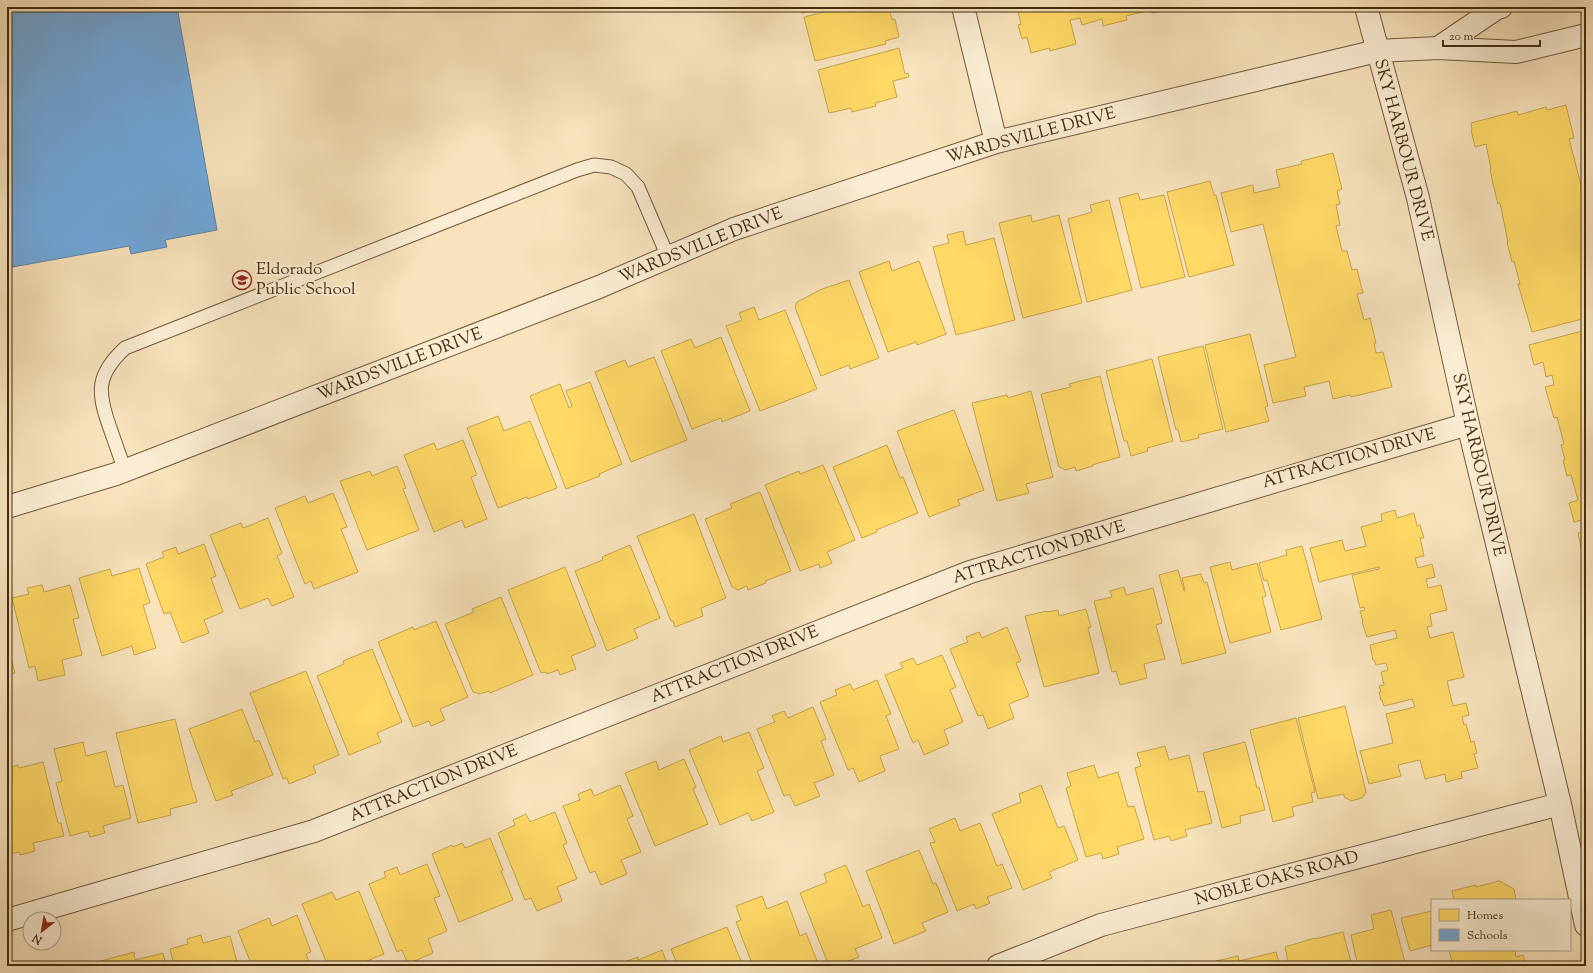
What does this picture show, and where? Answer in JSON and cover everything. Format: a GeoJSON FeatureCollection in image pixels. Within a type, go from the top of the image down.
{"type":"FeatureCollection","features":[{"type":"Feature","properties":{"kind":"street"},"geometry":{"type":"LineString","coordinates":[[963,7],[996,142]]}},
{"type":"Feature","properties":{"kind":"street","name":"SKY HARBOUR DRIVE"},"geometry":{"type":"LineString","coordinates":[[1366,7],[1418,198],[1468,424],[1560,804],[1586,925]]}},
{"type":"Feature","properties":{"kind":"street"},"geometry":{"type":"LineString","coordinates":[[1438,48],[1497,8],[1501,7]]}},
{"type":"Feature","properties":{"kind":"street","name":"WARDSVILLE DRIVE"},"geometry":{"type":"LineString","coordinates":[[7,507],[125,471],[600,287],[734,229],[996,142],[1377,50],[1438,48],[1516,52],[1586,35]]}},
{"type":"Feature","properties":{"kind":"street","name":"ATTRACTION DRIVE"},"geometry":{"type":"LineString","coordinates":[[7,920],[314,831],[970,572],[1468,424]]}},
{"type":"Feature","properties":{"kind":"street","name":"NOBLE OAKS ROAD"},"geometry":{"type":"LineString","coordinates":[[998,966],[1101,926],[1560,804]]}},
{"type":"Feature","properties":{"kind":"lane"},"geometry":{"type":"LineString","coordinates":[[125,471],[102,406],[101,390],[107,369],[113,359],[125,348],[445,221],[577,170],[594,165],[611,167],[626,174],[638,187],[668,257]]}},
{"type":"Feature","properties":{"kind":"building: Homes"},"geometry":{"type":"Polygon","coordinates":[[[800,7],[827,7],[802,13],[800,7]]]}},
{"type":"Feature","properties":{"kind":"building: Homes"},"geometry":{"type":"Polygon","coordinates":[[[845,7],[889,7],[892,20],[895,19],[899,37],[885,41],[886,44],[815,61],[804,17],[845,7]]]}},
{"type":"Feature","properties":{"kind":"building: Homes"},"geometry":{"type":"Polygon","coordinates":[[[1017,7],[1187,7],[1152,13],[1151,10],[1126,16],[1127,20],[1103,26],[1102,19],[1082,25],[1080,18],[1070,20],[1076,44],[1050,51],[1049,48],[1031,53],[1027,37],[1022,39],[1018,25],[1021,24],[1017,7]]]}},
{"type":"Feature","properties":{"kind":"building: Homes"},"geometry":{"type":"Polygon","coordinates":[[[899,48],[905,74],[908,73],[909,77],[893,81],[897,97],[875,103],[876,106],[852,112],[851,108],[829,113],[818,70],[899,48]]]}},
{"type":"Feature","properties":{"kind":"building: Homes"},"geometry":{"type":"Polygon","coordinates":[[[1566,105],[1574,138],[1569,139],[1586,204],[1586,318],[1532,332],[1518,284],[1520,284],[1514,261],[1512,262],[1507,242],[1500,203],[1498,204],[1493,184],[1486,144],[1475,147],[1471,123],[1517,111],[1518,115],[1546,107],[1547,110],[1566,105]]]}},
{"type":"Feature","properties":{"kind":"building: Homes"},"geometry":{"type":"Polygon","coordinates":[[[1333,153],[1342,189],[1337,191],[1340,204],[1336,205],[1340,225],[1336,226],[1342,251],[1347,251],[1352,270],[1357,269],[1363,293],[1357,294],[1364,320],[1370,318],[1376,343],[1374,343],[1376,353],[1383,352],[1392,387],[1351,397],[1350,395],[1333,399],[1329,381],[1304,387],[1306,396],[1273,403],[1264,365],[1296,357],[1263,224],[1231,232],[1221,193],[1253,185],[1254,193],[1280,187],[1276,170],[1302,164],[1301,161],[1333,153]]]}},
{"type":"Feature","properties":{"kind":"building: Homes"},"geometry":{"type":"Polygon","coordinates":[[[1210,181],[1214,195],[1216,195],[1234,265],[1189,277],[1167,192],[1210,181]]]}},
{"type":"Feature","properties":{"kind":"building: Homes"},"geometry":{"type":"Polygon","coordinates":[[[1138,193],[1140,200],[1164,195],[1185,277],[1141,288],[1119,198],[1138,193]]]}},
{"type":"Feature","properties":{"kind":"building: Homes"},"geometry":{"type":"Polygon","coordinates":[[[1109,200],[1132,290],[1087,302],[1068,219],[1092,212],[1090,205],[1109,200]]]}},
{"type":"Feature","properties":{"kind":"building: Homes"},"geometry":{"type":"Polygon","coordinates":[[[1031,215],[1032,222],[1059,215],[1082,303],[1023,318],[999,223],[1031,215]]]}},
{"type":"Feature","properties":{"kind":"building: Homes"},"geometry":{"type":"Polygon","coordinates":[[[963,231],[966,245],[994,238],[1015,320],[956,335],[933,247],[949,243],[947,235],[963,231]]]}},
{"type":"Feature","properties":{"kind":"building: Homes"},"geometry":{"type":"Polygon","coordinates":[[[889,261],[892,271],[919,261],[946,334],[917,345],[916,342],[888,352],[859,272],[889,261]]]}},
{"type":"Feature","properties":{"kind":"building: Homes"},"geometry":{"type":"Polygon","coordinates":[[[849,280],[879,358],[850,369],[849,365],[821,376],[795,307],[797,302],[822,289],[849,280]]]}},
{"type":"Feature","properties":{"kind":"building: Homes"},"geometry":{"type":"Polygon","coordinates":[[[754,307],[759,320],[785,310],[817,389],[760,411],[726,326],[742,320],[739,313],[754,307]]]}},
{"type":"Feature","properties":{"kind":"building: Homes"},"geometry":{"type":"Polygon","coordinates":[[[1586,330],[1586,519],[1574,522],[1569,503],[1578,500],[1571,475],[1567,476],[1561,445],[1564,444],[1557,417],[1554,418],[1545,387],[1554,385],[1552,375],[1546,377],[1543,362],[1534,365],[1529,345],[1586,330]]]}},
{"type":"Feature","properties":{"kind":"building: Homes"},"geometry":{"type":"Polygon","coordinates":[[[1250,334],[1268,406],[1265,407],[1269,421],[1226,432],[1205,345],[1250,334]]]}},
{"type":"Feature","properties":{"kind":"building: Homes"},"geometry":{"type":"Polygon","coordinates":[[[721,337],[750,411],[722,422],[721,418],[692,429],[661,351],[691,339],[695,348],[721,337]]]}},
{"type":"Feature","properties":{"kind":"building: Homes"},"geometry":{"type":"Polygon","coordinates":[[[1203,346],[1223,429],[1198,435],[1199,438],[1181,442],[1178,429],[1176,430],[1158,357],[1203,346]]]}},
{"type":"Feature","properties":{"kind":"building: Homes"},"geometry":{"type":"Polygon","coordinates":[[[654,357],[687,440],[631,462],[595,372],[625,360],[628,367],[654,357]]]}},
{"type":"Feature","properties":{"kind":"building: Homes"},"geometry":{"type":"Polygon","coordinates":[[[1152,359],[1173,441],[1147,448],[1148,451],[1131,456],[1127,441],[1124,441],[1106,371],[1152,359]]]}},
{"type":"Feature","properties":{"kind":"building: Homes"},"geometry":{"type":"Polygon","coordinates":[[[1100,376],[1120,457],[1076,471],[1075,467],[1066,470],[1059,467],[1041,394],[1071,387],[1069,384],[1100,376]]]}},
{"type":"Feature","properties":{"kind":"building: Homes"},"geometry":{"type":"Polygon","coordinates":[[[590,382],[622,464],[599,474],[600,476],[566,489],[530,396],[560,384],[569,408],[572,406],[566,391],[590,382]]]}},
{"type":"Feature","properties":{"kind":"building: Homes"},"geometry":{"type":"Polygon","coordinates":[[[1031,391],[1053,477],[1026,484],[1029,493],[997,501],[972,403],[1007,395],[1008,398],[1031,391]]]}},
{"type":"Feature","properties":{"kind":"building: Homes"},"geometry":{"type":"Polygon","coordinates":[[[954,410],[984,490],[958,500],[960,505],[929,517],[897,431],[954,410]]]}},
{"type":"Feature","properties":{"kind":"building: Homes"},"geometry":{"type":"Polygon","coordinates":[[[498,416],[504,431],[530,421],[557,488],[498,508],[467,428],[498,416]]]}},
{"type":"Feature","properties":{"kind":"building: Homes"},"geometry":{"type":"Polygon","coordinates":[[[463,440],[477,475],[471,477],[487,519],[465,528],[462,520],[434,532],[404,455],[434,443],[437,450],[463,440]]]}},
{"type":"Feature","properties":{"kind":"building: Homes"},"geometry":{"type":"Polygon","coordinates":[[[887,445],[900,478],[903,477],[918,513],[876,530],[877,532],[862,538],[833,467],[887,445]]]}},
{"type":"Feature","properties":{"kind":"building: Homes"},"geometry":{"type":"Polygon","coordinates":[[[823,465],[855,540],[827,552],[832,563],[820,568],[819,564],[800,571],[765,485],[799,471],[800,474],[823,465]]]}},
{"type":"Feature","properties":{"kind":"building: Homes"},"geometry":{"type":"Polygon","coordinates":[[[397,466],[406,488],[403,489],[419,530],[367,550],[340,481],[370,471],[372,476],[397,466]]]}},
{"type":"Feature","properties":{"kind":"building: Homes"},"geometry":{"type":"Polygon","coordinates":[[[760,492],[791,571],[765,581],[766,583],[748,590],[747,586],[738,590],[732,587],[705,519],[732,508],[730,504],[760,492]]]}},
{"type":"Feature","properties":{"kind":"building: Homes"},"geometry":{"type":"Polygon","coordinates":[[[333,493],[347,527],[341,529],[358,572],[314,589],[311,581],[305,584],[275,508],[305,496],[308,503],[333,493]]]}},
{"type":"Feature","properties":{"kind":"building: Homes"},"geometry":{"type":"Polygon","coordinates":[[[1395,510],[1397,518],[1414,513],[1417,526],[1420,525],[1424,538],[1420,538],[1424,556],[1415,558],[1418,568],[1432,564],[1435,577],[1426,579],[1428,588],[1441,585],[1447,610],[1430,614],[1432,626],[1427,627],[1430,638],[1453,632],[1464,677],[1447,681],[1453,706],[1466,703],[1469,715],[1462,717],[1464,725],[1466,724],[1471,742],[1474,741],[1477,753],[1474,754],[1478,768],[1461,772],[1462,778],[1446,782],[1445,774],[1425,779],[1420,760],[1398,765],[1401,776],[1369,784],[1360,751],[1393,743],[1386,714],[1415,707],[1412,699],[1384,706],[1381,700],[1379,686],[1384,685],[1381,672],[1388,670],[1386,663],[1376,665],[1373,660],[1370,645],[1397,638],[1395,630],[1367,637],[1360,611],[1365,610],[1364,607],[1360,608],[1352,575],[1379,569],[1379,567],[1319,582],[1310,548],[1342,540],[1345,551],[1366,546],[1361,527],[1382,521],[1381,514],[1395,510]]]}},
{"type":"Feature","properties":{"kind":"building: Homes"},"geometry":{"type":"Polygon","coordinates":[[[694,514],[726,598],[701,608],[703,616],[675,627],[673,621],[671,621],[637,536],[694,514]]]}},
{"type":"Feature","properties":{"kind":"building: Homes"},"geometry":{"type":"Polygon","coordinates":[[[268,518],[282,553],[277,556],[294,597],[272,606],[268,598],[240,609],[210,535],[241,523],[243,528],[268,518]]]}},
{"type":"Feature","properties":{"kind":"building: Homes"},"geometry":{"type":"Polygon","coordinates":[[[1586,531],[1586,551],[1582,552],[1578,533],[1586,531]]]}},
{"type":"Feature","properties":{"kind":"building: Homes"},"geometry":{"type":"Polygon","coordinates":[[[204,544],[216,576],[211,578],[223,612],[204,620],[209,633],[182,643],[170,612],[164,614],[146,564],[164,557],[162,552],[176,547],[178,554],[204,544]]]}},
{"type":"Feature","properties":{"kind":"building: Homes"},"geometry":{"type":"Polygon","coordinates":[[[630,545],[660,618],[634,629],[638,638],[607,651],[575,571],[603,560],[602,557],[630,545]]]}},
{"type":"Feature","properties":{"kind":"building: Homes"},"geometry":{"type":"Polygon","coordinates":[[[1302,546],[1322,619],[1281,630],[1267,580],[1264,581],[1259,563],[1287,555],[1286,550],[1302,546]]]}},
{"type":"Feature","properties":{"kind":"building: Homes"},"geometry":{"type":"Polygon","coordinates":[[[1230,562],[1232,570],[1257,563],[1266,596],[1262,597],[1271,632],[1230,643],[1210,567],[1230,562]]]}},
{"type":"Feature","properties":{"kind":"building: Homes"},"geometry":{"type":"Polygon","coordinates":[[[565,567],[596,646],[571,656],[576,669],[560,675],[558,670],[547,674],[546,672],[541,673],[508,590],[565,567]]]}},
{"type":"Feature","properties":{"kind":"building: Homes"},"geometry":{"type":"Polygon","coordinates":[[[139,568],[150,603],[143,605],[156,648],[134,655],[132,646],[102,656],[79,578],[110,569],[112,576],[139,568]]]}},
{"type":"Feature","properties":{"kind":"building: Homes"},"geometry":{"type":"Polygon","coordinates":[[[1178,570],[1184,591],[1182,578],[1201,574],[1204,583],[1207,582],[1226,653],[1182,664],[1159,575],[1178,570]]]}},
{"type":"Feature","properties":{"kind":"building: Homes"},"geometry":{"type":"Polygon","coordinates":[[[42,585],[44,592],[70,585],[79,618],[73,619],[82,655],[62,660],[65,675],[38,681],[35,666],[29,668],[12,598],[29,594],[27,588],[42,585]]]}},
{"type":"Feature","properties":{"kind":"building: Homes"},"geometry":{"type":"Polygon","coordinates":[[[1124,587],[1126,595],[1153,588],[1162,623],[1156,625],[1165,659],[1144,664],[1147,678],[1120,685],[1116,671],[1112,672],[1094,601],[1112,597],[1110,591],[1124,587]]]}},
{"type":"Feature","properties":{"kind":"building: Homes"},"geometry":{"type":"Polygon","coordinates":[[[501,597],[533,675],[490,693],[489,691],[479,694],[473,692],[445,624],[474,612],[472,609],[501,597]]]}},
{"type":"Feature","properties":{"kind":"building: Homes"},"geometry":{"type":"Polygon","coordinates":[[[1086,609],[1091,627],[1088,628],[1099,673],[1044,687],[1025,616],[1058,610],[1059,616],[1086,609]]]}},
{"type":"Feature","properties":{"kind":"building: Homes"},"geometry":{"type":"Polygon","coordinates":[[[7,618],[11,635],[7,637],[7,618]]]}},
{"type":"Feature","properties":{"kind":"building: Homes"},"geometry":{"type":"Polygon","coordinates":[[[436,621],[468,697],[440,709],[445,720],[431,726],[429,721],[413,727],[378,642],[413,627],[414,630],[436,621]]]}},
{"type":"Feature","properties":{"kind":"building: Homes"},"geometry":{"type":"Polygon","coordinates":[[[1007,627],[1021,661],[1016,663],[1029,696],[1009,704],[1014,718],[988,729],[983,715],[978,716],[950,649],[968,642],[966,637],[979,632],[982,638],[1007,627]]]}},
{"type":"Feature","properties":{"kind":"building: Homes"},"geometry":{"type":"Polygon","coordinates":[[[7,642],[15,673],[7,675],[7,642]]]}},
{"type":"Feature","properties":{"kind":"building: Homes"},"geometry":{"type":"Polygon","coordinates":[[[372,649],[402,722],[377,733],[381,742],[349,755],[317,676],[344,664],[343,661],[372,649]]]}},
{"type":"Feature","properties":{"kind":"building: Homes"},"geometry":{"type":"Polygon","coordinates":[[[942,655],[956,687],[950,690],[963,722],[944,730],[949,744],[924,755],[918,740],[913,743],[885,675],[903,668],[900,663],[913,658],[917,665],[942,655]]]}},
{"type":"Feature","properties":{"kind":"building: Homes"},"geometry":{"type":"Polygon","coordinates":[[[306,671],[339,755],[313,766],[316,773],[289,784],[287,778],[283,779],[250,693],[306,671]]]}},
{"type":"Feature","properties":{"kind":"building: Homes"},"geometry":{"type":"Polygon","coordinates":[[[877,680],[891,714],[886,716],[899,749],[880,756],[885,771],[859,782],[853,768],[848,770],[820,702],[837,695],[835,690],[850,684],[853,690],[877,680]]]}},
{"type":"Feature","properties":{"kind":"building: Homes"},"geometry":{"type":"Polygon","coordinates":[[[1345,706],[1366,792],[1362,798],[1351,801],[1344,797],[1344,794],[1318,799],[1298,718],[1345,706]]]}},
{"type":"Feature","properties":{"kind":"building: Homes"},"geometry":{"type":"Polygon","coordinates":[[[813,707],[826,739],[821,741],[834,775],[814,783],[820,796],[795,806],[789,794],[784,796],[757,729],[775,722],[772,716],[784,711],[788,718],[813,707]]]}},
{"type":"Feature","properties":{"kind":"building: Homes"},"geometry":{"type":"Polygon","coordinates":[[[242,709],[255,742],[259,740],[273,775],[231,791],[233,795],[216,801],[189,729],[242,709]]]}},
{"type":"Feature","properties":{"kind":"building: Homes"},"geometry":{"type":"Polygon","coordinates":[[[1296,718],[1315,792],[1311,793],[1313,802],[1292,807],[1294,816],[1273,822],[1250,730],[1296,718]]]}},
{"type":"Feature","properties":{"kind":"building: Homes"},"geometry":{"type":"Polygon","coordinates":[[[175,719],[197,802],[170,809],[171,815],[138,823],[116,733],[175,719]]]}},
{"type":"Feature","properties":{"kind":"building: Homes"},"geometry":{"type":"Polygon","coordinates":[[[749,732],[764,768],[757,771],[774,812],[752,821],[748,813],[720,825],[689,750],[721,736],[723,742],[749,732]]]}},
{"type":"Feature","properties":{"kind":"building: Homes"},"geometry":{"type":"Polygon","coordinates":[[[83,742],[86,756],[106,751],[115,787],[123,785],[131,818],[103,826],[105,833],[90,837],[88,831],[70,836],[56,783],[62,781],[54,749],[83,742]]]}},
{"type":"Feature","properties":{"kind":"building: Homes"},"geometry":{"type":"Polygon","coordinates":[[[1245,742],[1257,788],[1259,787],[1265,810],[1240,816],[1241,823],[1222,828],[1203,753],[1245,742]]]}},
{"type":"Feature","properties":{"kind":"building: Homes"},"geometry":{"type":"Polygon","coordinates":[[[1165,746],[1169,760],[1189,755],[1198,792],[1204,791],[1212,823],[1185,830],[1187,836],[1171,841],[1169,836],[1154,840],[1135,768],[1141,766],[1137,753],[1165,746]]]}},
{"type":"Feature","properties":{"kind":"building: Homes"},"geometry":{"type":"Polygon","coordinates":[[[684,759],[696,787],[693,789],[708,824],[655,846],[625,773],[656,761],[659,770],[684,759]]]}},
{"type":"Feature","properties":{"kind":"building: Homes"},"geometry":{"type":"Polygon","coordinates":[[[43,762],[58,823],[61,823],[64,836],[33,843],[35,851],[20,855],[19,852],[7,855],[7,768],[18,765],[19,768],[43,762]]]}},
{"type":"Feature","properties":{"kind":"building: Homes"},"geometry":{"type":"Polygon","coordinates":[[[1094,765],[1098,778],[1118,772],[1128,807],[1134,806],[1144,839],[1117,847],[1119,854],[1103,859],[1101,853],[1086,857],[1066,788],[1071,786],[1067,773],[1094,765]]]}},
{"type":"Feature","properties":{"kind":"building: Homes"},"geometry":{"type":"Polygon","coordinates":[[[620,785],[633,816],[627,819],[641,852],[621,860],[627,874],[601,885],[595,871],[590,873],[563,806],[580,800],[578,794],[591,789],[594,796],[620,785]]]}},
{"type":"Feature","properties":{"kind":"building: Homes"},"geometry":{"type":"Polygon","coordinates":[[[1041,785],[1058,828],[1064,826],[1078,860],[1049,872],[1052,878],[1023,890],[992,814],[1021,802],[1019,794],[1041,785]]]}},
{"type":"Feature","properties":{"kind":"building: Homes"},"geometry":{"type":"Polygon","coordinates":[[[555,812],[567,843],[563,845],[577,879],[557,887],[562,901],[537,911],[531,898],[525,900],[498,833],[515,825],[513,820],[526,814],[530,822],[555,812]]]}},
{"type":"Feature","properties":{"kind":"building: Homes"},"geometry":{"type":"Polygon","coordinates":[[[955,818],[960,831],[980,823],[997,866],[1002,864],[1012,888],[987,897],[990,903],[976,909],[974,904],[957,911],[930,843],[935,842],[929,829],[955,818]]]}},
{"type":"Feature","properties":{"kind":"building: Homes"},"geometry":{"type":"Polygon","coordinates":[[[490,838],[513,900],[459,922],[432,854],[452,845],[453,847],[462,843],[465,848],[490,838]]]}},
{"type":"Feature","properties":{"kind":"building: Homes"},"geometry":{"type":"Polygon","coordinates":[[[919,850],[933,884],[936,883],[948,912],[922,923],[926,931],[894,944],[866,871],[919,850]]]}},
{"type":"Feature","properties":{"kind":"building: Homes"},"geometry":{"type":"Polygon","coordinates":[[[427,864],[440,896],[434,898],[447,931],[428,939],[433,953],[408,964],[402,950],[397,952],[369,884],[386,877],[384,872],[397,867],[400,875],[427,864]]]}},
{"type":"Feature","properties":{"kind":"building: Homes"},"geometry":{"type":"Polygon","coordinates":[[[846,865],[863,907],[869,904],[882,938],[855,949],[859,957],[836,966],[829,966],[800,893],[827,882],[824,874],[846,865]]]}},
{"type":"Feature","properties":{"kind":"building: Homes"},"geometry":{"type":"Polygon","coordinates":[[[1499,881],[1514,889],[1516,899],[1454,899],[1452,891],[1476,885],[1476,887],[1499,881]]]}},
{"type":"Feature","properties":{"kind":"building: Homes"},"geometry":{"type":"Polygon","coordinates":[[[359,891],[384,954],[355,966],[328,966],[302,904],[332,892],[336,900],[359,891]]]}},
{"type":"Feature","properties":{"kind":"building: Homes"},"geometry":{"type":"Polygon","coordinates":[[[762,896],[767,909],[787,901],[800,936],[806,933],[819,966],[753,966],[736,922],[741,920],[736,906],[762,896]]]}},
{"type":"Feature","properties":{"kind":"building: Homes"},"geometry":{"type":"Polygon","coordinates":[[[1391,910],[1406,966],[1358,966],[1351,935],[1374,929],[1371,915],[1391,910]]]}},
{"type":"Feature","properties":{"kind":"building: Homes"},"geometry":{"type":"Polygon","coordinates":[[[1431,911],[1431,945],[1410,951],[1401,918],[1431,911]]]}},
{"type":"Feature","properties":{"kind":"building: Homes"},"geometry":{"type":"Polygon","coordinates":[[[297,915],[311,952],[306,954],[311,966],[252,966],[238,931],[269,918],[272,926],[297,915]]]}},
{"type":"Feature","properties":{"kind":"building: Homes"},"geometry":{"type":"Polygon","coordinates":[[[727,927],[743,966],[678,966],[671,949],[727,927]]]}},
{"type":"Feature","properties":{"kind":"building: Homes"},"geometry":{"type":"Polygon","coordinates":[[[1343,932],[1352,966],[1289,966],[1285,947],[1315,938],[1343,932]]]}},
{"type":"Feature","properties":{"kind":"building: Homes"},"geometry":{"type":"Polygon","coordinates":[[[201,935],[203,943],[230,936],[238,966],[174,966],[170,949],[188,944],[187,939],[201,935]]]}},
{"type":"Feature","properties":{"kind":"building: Homes"},"geometry":{"type":"Polygon","coordinates":[[[662,950],[668,966],[614,966],[638,957],[638,960],[662,950]]]}},
{"type":"Feature","properties":{"kind":"building: Homes"},"geometry":{"type":"Polygon","coordinates":[[[1449,951],[1515,951],[1516,957],[1523,955],[1526,966],[1453,966],[1449,951]]]}},
{"type":"Feature","properties":{"kind":"building: Homes"},"geometry":{"type":"Polygon","coordinates":[[[134,952],[135,960],[163,953],[166,966],[103,966],[101,961],[134,952]]]}},
{"type":"Feature","properties":{"kind":"building: Homes"},"geometry":{"type":"Polygon","coordinates":[[[1276,952],[1280,966],[1217,966],[1216,961],[1238,956],[1239,961],[1276,952]]]}},
{"type":"Feature","properties":{"kind":"building: Schools"},"geometry":{"type":"Polygon","coordinates":[[[7,7],[177,7],[217,230],[165,240],[167,247],[131,254],[129,246],[7,268],[7,7]]]}},
{"type":"Feature","properties":{"kind":"place","name":"Eldorado Public School"},"geometry":{"type":"Point","coordinates":[242,280]}}]}
